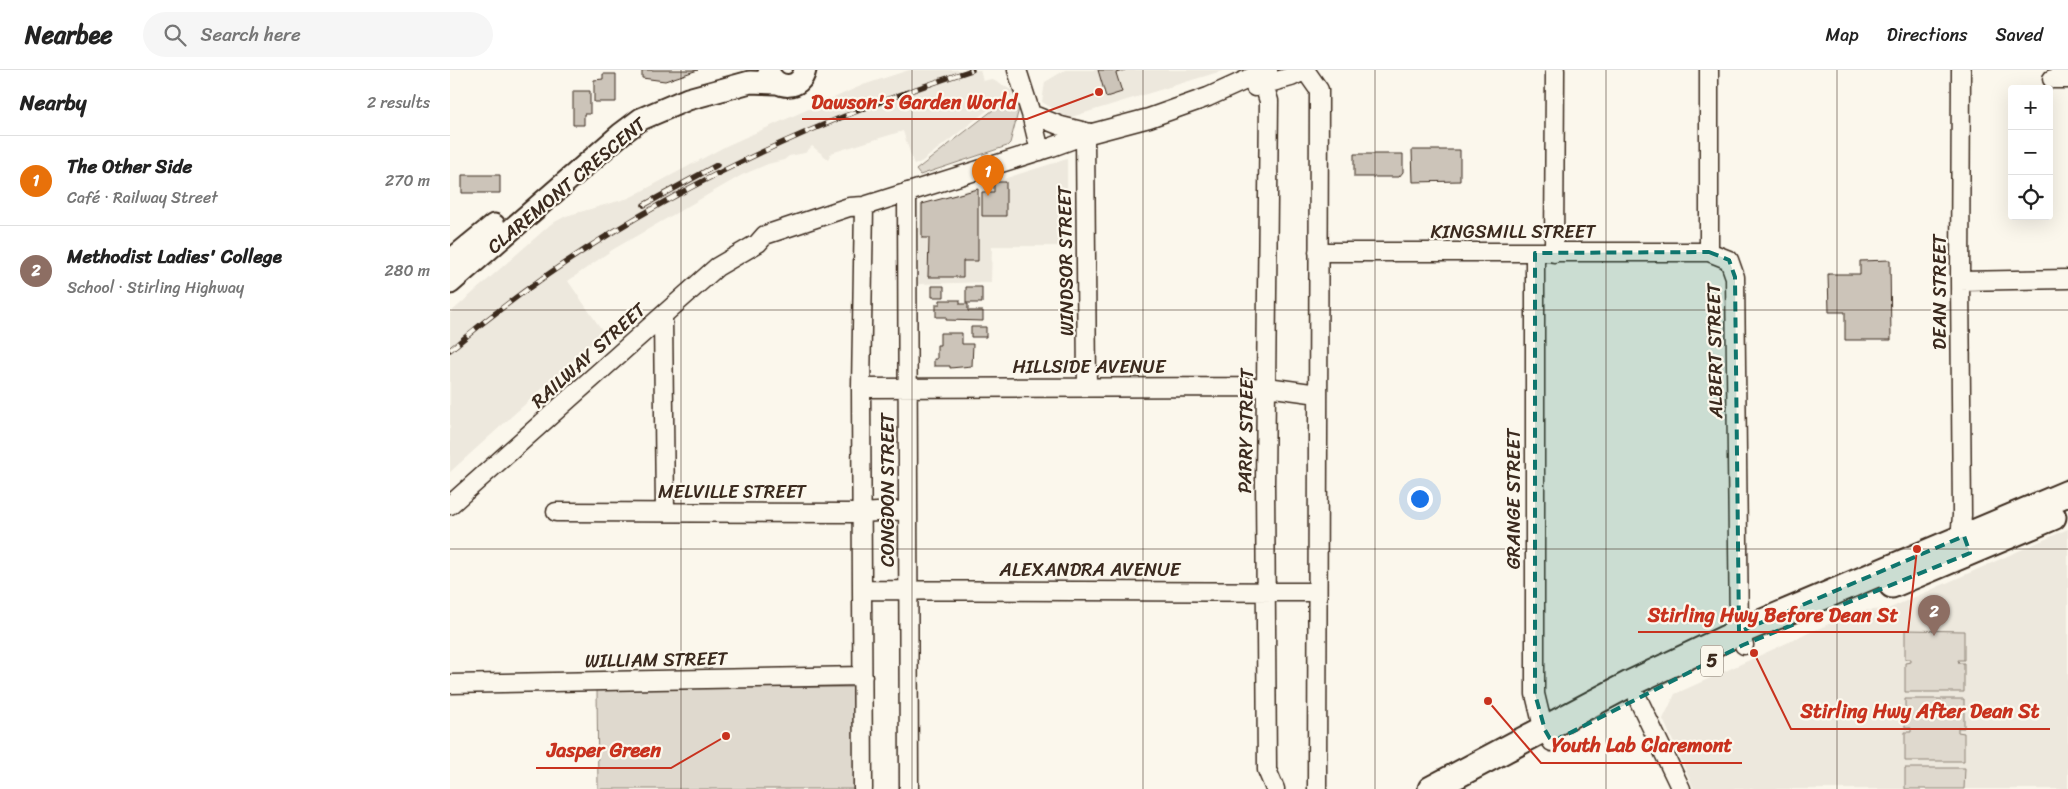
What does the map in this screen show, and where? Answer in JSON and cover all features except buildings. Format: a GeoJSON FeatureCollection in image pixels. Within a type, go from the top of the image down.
{"type":"FeatureCollection","features":[{"type":"Feature","properties":{"kind":"highway","name":"5"},"geometry":{"type":"LineString","coordinates":[[1463,789],[1631,683],[1742,639],[2068,493]]}},
{"type":"Feature","properties":{"kind":"highway","name":"5"},"geometry":{"type":"LineString","coordinates":[[1971,536],[2068,510]]}},
{"type":"Feature","properties":{"kind":"highway","name":"5"},"geometry":{"type":"LineString","coordinates":[[1431,789],[1638,698],[1742,639]]}},
{"type":"Feature","properties":{"kind":"main road","name":"CLAREMONT CRESCENT"},"geometry":{"type":"LineString","coordinates":[[450,282],[478,249],[622,118],[650,101],[684,88],[754,70]]}},
{"type":"Feature","properties":{"kind":"main road","name":"CLAREMONT CRESCENT"},"geometry":{"type":"LineString","coordinates":[[451,260],[478,249],[641,120],[688,99],[772,76],[782,86],[793,85],[802,79],[807,71]]}},
{"type":"Feature","properties":{"kind":"street"},"geometry":{"type":"LineString","coordinates":[[1305,70],[1319,90]]}},
{"type":"Feature","properties":{"kind":"street","name":"RAILWAY STREET"},"geometry":{"type":"LineString","coordinates":[[450,505],[717,266],[758,243],[771,245],[853,217],[864,206],[1088,134],[1136,122],[1265,76],[1305,70]]}},
{"type":"Feature","properties":{"kind":"street"},"geometry":{"type":"LineString","coordinates":[[1313,70],[1319,90],[1317,789]]}},
{"type":"Feature","properties":{"kind":"street"},"geometry":{"type":"LineString","coordinates":[[1554,252],[1556,70]]}},
{"type":"Feature","properties":{"kind":"street"},"geometry":{"type":"LineString","coordinates":[[1708,252],[1709,70]]}},
{"type":"Feature","properties":{"kind":"street","name":"DEAN STREET"},"geometry":{"type":"LineString","coordinates":[[1961,70],[1960,281],[1971,536]]}},
{"type":"Feature","properties":{"kind":"street"},"geometry":{"type":"LineString","coordinates":[[1018,74],[1031,114],[1046,149]]}},
{"type":"Feature","properties":{"kind":"street","name":"PARRY STREET"},"geometry":{"type":"LineString","coordinates":[[1265,76],[1269,101],[1265,484],[1267,770],[1274,789]]}},
{"type":"Feature","properties":{"kind":"street"},"geometry":{"type":"LineString","coordinates":[[1031,114],[1060,126],[1088,134]]}},
{"type":"Feature","properties":{"kind":"street","name":"WINDSOR STREET"},"geometry":{"type":"LineString","coordinates":[[1087,387],[1088,134]]}},
{"type":"Feature","properties":{"kind":"street","name":"CONGDON STREET"},"geometry":{"type":"LineString","coordinates":[[907,192],[909,789]]}},
{"type":"Feature","properties":{"kind":"street","name":"CONGDON STREET"},"geometry":{"type":"LineString","coordinates":[[863,789],[861,388],[864,206]]}},
{"type":"Feature","properties":{"kind":"street","name":"KINGSMILL STREET"},"geometry":{"type":"LineString","coordinates":[[1318,252],[1708,252]]}},
{"type":"Feature","properties":{"kind":"street","name":"GRANGE STREET"},"geometry":{"type":"LineString","coordinates":[[1535,252],[1535,694],[1548,736]]}},
{"type":"Feature","properties":{"kind":"street","name":"ALBERT STREET"},"geometry":{"type":"LineString","coordinates":[[1708,252],[1729,260],[1735,277],[1742,639]]}},
{"type":"Feature","properties":{"kind":"street"},"geometry":{"type":"LineString","coordinates":[[1960,281],[2068,279]]}},
{"type":"Feature","properties":{"kind":"street"},"geometry":{"type":"LineString","coordinates":[[663,316],[665,512]]}},
{"type":"Feature","properties":{"kind":"street","name":"HILLSIDE AVENUE"},"geometry":{"type":"LineString","coordinates":[[861,388],[1267,387],[1318,394]]}},
{"type":"Feature","properties":{"kind":"street","name":"MELVILLE STREET"},"geometry":{"type":"LineString","coordinates":[[556,512],[862,514],[908,510]]}},
{"type":"Feature","properties":{"kind":"street","name":"ALEXANDRA AVENUE"},"geometry":{"type":"LineString","coordinates":[[862,590],[1317,592]]}},
{"type":"Feature","properties":{"kind":"street","name":"WILLIAM STREET"},"geometry":{"type":"LineString","coordinates":[[450,684],[863,676]]}},
{"type":"Feature","properties":{"kind":"street"},"geometry":{"type":"LineString","coordinates":[[1638,698],[1681,789]]}},
{"type":"Feature","properties":{"kind":"highlighted area"},"geometry":{"type":"Polygon","coordinates":[[[1709,252],[1729,260],[1735,277],[1739,632],[1964,536],[1970,553],[1743,645],[1552,742],[1545,730],[1535,694],[1535,253],[1709,252]]]}},
{"type":"Feature","properties":{"kind":"shaded area"},"geometry":{"type":"Polygon","coordinates":[[[909,70],[980,70],[983,81],[991,79],[1015,92],[1013,96],[1002,99],[921,162],[914,165],[903,131],[831,153],[828,159],[812,146],[805,153],[789,156],[784,160],[768,164],[742,175],[612,250],[568,281],[604,333],[450,472],[450,313],[551,224],[566,216],[629,198],[726,146],[863,85],[909,70]]]}},
{"type":"Feature","properties":{"kind":"shaded area"},"geometry":{"type":"Polygon","coordinates":[[[1065,70],[1225,70],[1068,118],[1042,102],[1045,82],[1065,70]]]}},
{"type":"Feature","properties":{"kind":"shaded area"},"geometry":{"type":"Polygon","coordinates":[[[1018,98],[1020,105],[1010,143],[1007,146],[920,175],[916,170],[1002,103],[1018,98]]]}},
{"type":"Feature","properties":{"kind":"shaded area"},"geometry":{"type":"Polygon","coordinates":[[[1067,159],[1067,246],[992,246],[991,282],[918,284],[920,205],[1067,159]]]}},
{"type":"Feature","properties":{"kind":"shaded area"},"geometry":{"type":"Polygon","coordinates":[[[2068,529],[2068,789],[1694,789],[1663,719],[1675,694],[1857,611],[1888,609],[2068,529]]]}},
{"type":"Feature","properties":{"kind":"shaded area"},"geometry":{"type":"Polygon","coordinates":[[[1905,630],[1964,631],[1964,660],[1958,660],[1959,663],[1964,663],[1964,692],[1905,692],[1905,663],[1911,662],[1911,659],[1905,659],[1905,630]]]}},
{"type":"Feature","properties":{"kind":"shaded area"},"geometry":{"type":"Polygon","coordinates":[[[854,687],[855,789],[598,789],[597,688],[854,687]]]}},
{"type":"Feature","properties":{"kind":"shaded area"},"geometry":{"type":"Polygon","coordinates":[[[1905,699],[1964,699],[1964,728],[1958,728],[1958,732],[1964,733],[1964,761],[1905,761],[1905,732],[1911,732],[1911,728],[1905,728],[1905,699]]]}},
{"type":"Feature","properties":{"kind":"shaded area"},"geometry":{"type":"Polygon","coordinates":[[[1905,768],[1965,768],[1964,789],[1905,789],[1905,768]]]}},
{"type":"Feature","properties":{"kind":"railway"},"geometry":{"type":"LineString","coordinates":[[450,350],[508,303],[569,260],[632,220],[697,184],[764,151],[832,121],[972,70]]}},
{"type":"Feature","properties":{"kind":"railway"},"geometry":{"type":"LineString","coordinates":[[644,205],[717,165]]}},
{"type":"Feature","properties":{"kind":"place","name":"Dawson's Garden World"},"geometry":{"type":"Point","coordinates":[1099,92]}},
{"type":"Feature","properties":{"kind":"place","name":"The Other Side"},"geometry":{"type":"Point","coordinates":[988,196]}},
{"type":"Feature","properties":{"kind":"place","name":"Stirling Hwy Before Dean St"},"geometry":{"type":"Point","coordinates":[1917,549]}},
{"type":"Feature","properties":{"kind":"place","name":"Methodist Ladies' College"},"geometry":{"type":"Point","coordinates":[1934,636]}},
{"type":"Feature","properties":{"kind":"place","name":"Stirling Hwy After Dean St"},"geometry":{"type":"Point","coordinates":[1754,653]}},
{"type":"Feature","properties":{"kind":"place","name":"Youth Lab Claremont"},"geometry":{"type":"Point","coordinates":[1488,701]}},
{"type":"Feature","properties":{"kind":"place","name":"Jasper Green"},"geometry":{"type":"Point","coordinates":[726,736]}}]}
